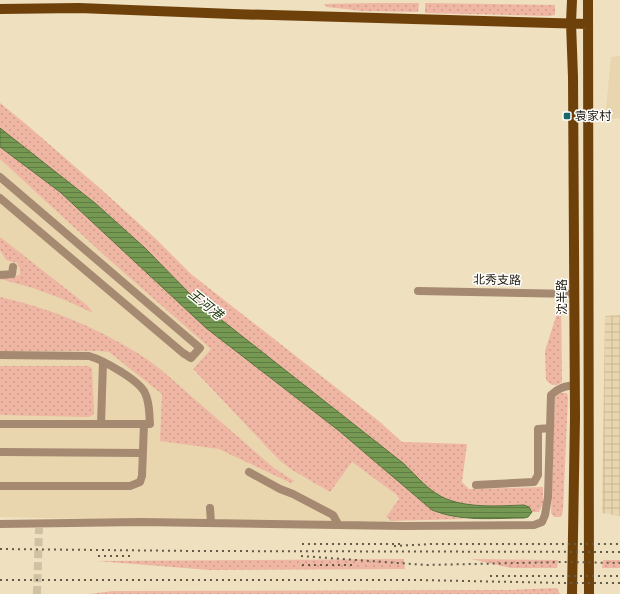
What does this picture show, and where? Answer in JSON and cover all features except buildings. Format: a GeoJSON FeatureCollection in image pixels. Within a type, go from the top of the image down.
{"type":"FeatureCollection","features":[{"type":"Feature","properties":{"kind":"main road","name":"沈半路"},"geometry":{"type":"LineString","coordinates":[[572,0],[571,23],[573,77],[575,294],[572,594]]}},
{"type":"Feature","properties":{"kind":"main road"},"geometry":{"type":"LineString","coordinates":[[588,0],[589,594]]}},
{"type":"Feature","properties":{"kind":"main road"},"geometry":{"type":"LineString","coordinates":[[0,9],[79,8],[588,24]]}},
{"type":"Feature","properties":{"kind":"street"},"geometry":{"type":"LineString","coordinates":[[0,177],[200,348],[191,358],[182,353],[0,198]]}},
{"type":"Feature","properties":{"kind":"street"},"geometry":{"type":"LineString","coordinates":[[0,275],[12,274],[13,266]]}},
{"type":"Feature","properties":{"kind":"street","name":"北秀支路"},"geometry":{"type":"LineString","coordinates":[[418,291],[575,294]]}},
{"type":"Feature","properties":{"kind":"street"},"geometry":{"type":"LineString","coordinates":[[0,355],[89,356],[103,362],[135,381],[145,392],[149,403],[150,424],[0,424]]}},
{"type":"Feature","properties":{"kind":"street"},"geometry":{"type":"LineString","coordinates":[[101,424],[103,362]]}},
{"type":"Feature","properties":{"kind":"street"},"geometry":{"type":"LineString","coordinates":[[0,524],[41,526],[53,524],[140,522],[404,526],[534,524],[542,522],[545,515],[548,496],[551,395],[561,388],[575,385]]}},
{"type":"Feature","properties":{"kind":"street"},"geometry":{"type":"LineString","coordinates":[[0,486],[130,486],[140,482],[142,476],[144,424]]}},
{"type":"Feature","properties":{"kind":"street"},"geometry":{"type":"LineString","coordinates":[[476,484],[534,482],[538,475],[538,429],[550,428]]}},
{"type":"Feature","properties":{"kind":"street"},"geometry":{"type":"LineString","coordinates":[[0,452],[143,453]]}},
{"type":"Feature","properties":{"kind":"street"},"geometry":{"type":"LineString","coordinates":[[249,472],[333,515],[338,524]]}},
{"type":"Feature","properties":{"kind":"street"},"geometry":{"type":"LineString","coordinates":[[210,508],[211,523]]}},
{"type":"Feature","properties":{"kind":"shaded area"},"geometry":{"type":"Polygon","coordinates":[[[419,3],[418,12],[363,11],[327,7],[324,4],[419,3]]]}},
{"type":"Feature","properties":{"kind":"shaded area"},"geometry":{"type":"Polygon","coordinates":[[[425,3],[555,5],[555,15],[425,13],[425,3]]]}},
{"type":"Feature","properties":{"kind":"shaded area"},"geometry":{"type":"Polygon","coordinates":[[[620,56],[620,118],[605,120],[611,57],[620,56]]]}},
{"type":"Feature","properties":{"kind":"shaded area"},"geometry":{"type":"Polygon","coordinates":[[[0,103],[103,191],[156,239],[191,274],[380,422],[402,442],[467,444],[462,482],[469,489],[543,487],[543,504],[539,512],[532,512],[529,507],[524,505],[479,506],[456,502],[446,499],[432,491],[403,463],[195,299],[145,248],[95,203],[1,129],[0,103]]]}},
{"type":"Feature","properties":{"kind":"shaded area"},"geometry":{"type":"Polygon","coordinates":[[[0,128],[95,203],[145,248],[195,299],[403,463],[432,491],[446,499],[456,502],[479,506],[524,505],[529,507],[532,512],[528,517],[524,518],[466,518],[443,514],[432,510],[338,430],[206,328],[60,192],[0,147],[0,128]]]}},
{"type":"Feature","properties":{"kind":"shaded area"},"geometry":{"type":"Polygon","coordinates":[[[0,147],[60,192],[206,328],[338,430],[432,510],[440,514],[465,519],[391,521],[386,517],[399,499],[397,495],[352,462],[330,492],[292,470],[279,460],[193,369],[211,349],[105,256],[0,159],[0,147]]]}},
{"type":"Feature","properties":{"kind":"shaded area"},"geometry":{"type":"Polygon","coordinates":[[[0,159],[105,256],[211,349],[193,370],[279,460],[292,470],[330,492],[352,462],[397,495],[399,499],[386,517],[391,521],[338,527],[272,523],[0,517],[0,159]]]}},
{"type":"Feature","properties":{"kind":"shaded area"},"geometry":{"type":"Polygon","coordinates":[[[0,237],[88,306],[93,313],[65,300],[33,288],[0,279],[20,275],[20,269],[17,263],[6,260],[0,250],[0,237]]]}},
{"type":"Feature","properties":{"kind":"shaded area"},"geometry":{"type":"Polygon","coordinates":[[[0,297],[35,306],[69,318],[102,333],[142,356],[157,366],[274,468],[294,481],[291,483],[219,449],[160,441],[162,394],[109,352],[0,351],[0,297]]]}},
{"type":"Feature","properties":{"kind":"shaded area"},"geometry":{"type":"Polygon","coordinates":[[[561,301],[562,382],[557,385],[552,385],[546,380],[545,351],[561,301]]]}},
{"type":"Feature","properties":{"kind":"shaded area"},"geometry":{"type":"Polygon","coordinates":[[[620,315],[620,516],[602,513],[605,316],[620,315]]]}},
{"type":"Feature","properties":{"kind":"shaded area"},"geometry":{"type":"Polygon","coordinates":[[[0,366],[88,366],[92,368],[94,414],[89,417],[0,415],[0,366]]]}},
{"type":"Feature","properties":{"kind":"shaded area"},"geometry":{"type":"Polygon","coordinates":[[[560,393],[567,393],[568,398],[563,510],[561,517],[554,517],[551,513],[555,397],[560,393]]]}},
{"type":"Feature","properties":{"kind":"shaded area"},"geometry":{"type":"Polygon","coordinates":[[[404,559],[405,569],[209,570],[97,561],[404,559]]]}},
{"type":"Feature","properties":{"kind":"shaded area"},"geometry":{"type":"Polygon","coordinates":[[[471,559],[558,560],[557,568],[511,568],[471,559]]]}},
{"type":"Feature","properties":{"kind":"shaded area"},"geometry":{"type":"Polygon","coordinates":[[[603,560],[620,560],[620,568],[602,568],[603,560]]]}},
{"type":"Feature","properties":{"kind":"shaded area"},"geometry":{"type":"Polygon","coordinates":[[[557,588],[560,594],[89,594],[113,591],[509,590],[557,588]]]}},
{"type":"Feature","properties":{"kind":"tunnel"},"geometry":{"type":"LineString","coordinates":[[37,594],[39,528]]}},
{"type":"Feature","properties":{"kind":"railway"},"geometry":{"type":"LineString","coordinates":[[302,544],[400,544]]}},
{"type":"Feature","properties":{"kind":"railway"},"geometry":{"type":"LineString","coordinates":[[394,546],[432,544],[620,544]]}},
{"type":"Feature","properties":{"kind":"railway"},"geometry":{"type":"LineString","coordinates":[[0,549],[620,552]]}},
{"type":"Feature","properties":{"kind":"railway"},"geometry":{"type":"LineString","coordinates":[[98,556],[132,556]]}},
{"type":"Feature","properties":{"kind":"railway"},"geometry":{"type":"LineString","coordinates":[[301,556],[426,565],[564,562],[620,563]]}},
{"type":"Feature","properties":{"kind":"railway"},"geometry":{"type":"LineString","coordinates":[[302,565],[352,565]]}},
{"type":"Feature","properties":{"kind":"railway"},"geometry":{"type":"LineString","coordinates":[[490,576],[620,576]]}},
{"type":"Feature","properties":{"kind":"railway"},"geometry":{"type":"LineString","coordinates":[[0,580],[417,580],[620,583]]}},
{"type":"Feature","properties":{"kind":"place","name":"袁家村"},"geometry":{"type":"Point","coordinates":[567,116]}},
{"type":"Feature","properties":{"kind":"water label","name":"王河港"},"geometry":{"type":"Point","coordinates":[206,304]}}]}
